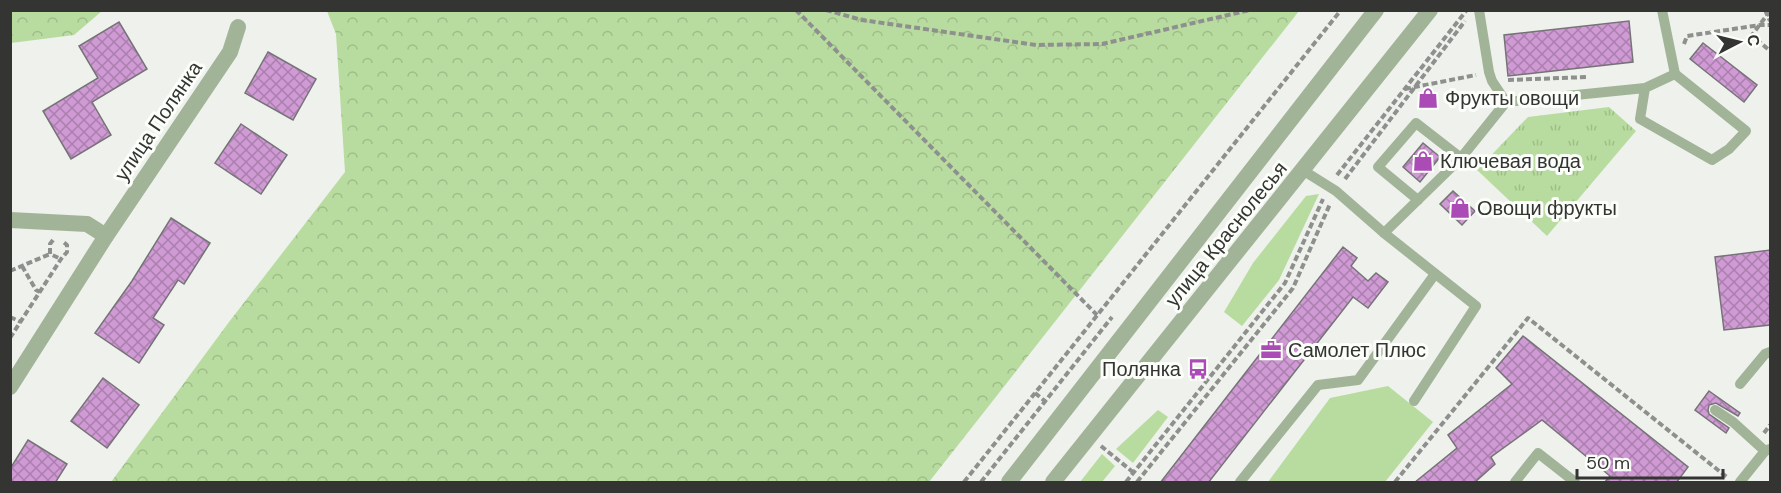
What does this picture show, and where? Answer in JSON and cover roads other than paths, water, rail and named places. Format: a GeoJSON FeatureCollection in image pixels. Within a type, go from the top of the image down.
{"type":"FeatureCollection","features":[{"type":"Feature","properties":{"kind":"street","name":"улица Краснолесья"},"geometry":{"type":"LineString","coordinates":[[1009,483],[1377,10]]}},
{"type":"Feature","properties":{"kind":"street","name":"улица Краснолесья"},"geometry":{"type":"LineString","coordinates":[[1053,483],[1304,171],[1430,10]]}},
{"type":"Feature","properties":{"kind":"street","name":"улица Полянка"},"geometry":{"type":"LineString","coordinates":[[10,387],[106,236],[230,52],[238,27]]}},
{"type":"Feature","properties":{"kind":"street"},"geometry":{"type":"LineString","coordinates":[[10,220],[87,224],[106,236]]}},
{"type":"Feature","properties":{"kind":"lane"},"geometry":{"type":"LineString","coordinates":[[1479,10],[1490,77],[1506,102]]}},
{"type":"Feature","properties":{"kind":"lane"},"geometry":{"type":"LineString","coordinates":[[1645,88],[1640,118],[1712,160],[1729,149],[1746,131],[1675,74],[1662,10]]}},
{"type":"Feature","properties":{"kind":"lane"},"geometry":{"type":"LineString","coordinates":[[1384,233],[1461,158],[1506,102],[1645,88],[1675,74]]}},
{"type":"Feature","properties":{"kind":"lane"},"geometry":{"type":"LineString","coordinates":[[1418,200],[1378,167],[1416,123],[1461,158]]}},
{"type":"Feature","properties":{"kind":"lane"},"geometry":{"type":"LineString","coordinates":[[1304,171],[1332,189],[1476,306],[1414,401]]}},
{"type":"Feature","properties":{"kind":"lane"},"geometry":{"type":"LineString","coordinates":[[1240,483],[1318,385],[1358,380],[1435,274]]}},
{"type":"Feature","properties":{"kind":"lane"},"geometry":{"type":"LineString","coordinates":[[1740,384],[1770,352]]}},
{"type":"Feature","properties":{"kind":"lane"},"geometry":{"type":"LineString","coordinates":[[1715,410],[1734,422],[1768,450],[1740,483]]}},
{"type":"Feature","properties":{"kind":"lane"},"geometry":{"type":"LineString","coordinates":[[1515,483],[1538,453],[1575,483]]}},
{"type":"Feature","properties":{"kind":"place","name":"Фрукты овощи"},"geometry":{"type":"Point","coordinates":[1428,98]}},
{"type":"Feature","properties":{"kind":"place","name":"Ключевая вода"},"geometry":{"type":"Point","coordinates":[1423,161]}},
{"type":"Feature","properties":{"kind":"place","name":"Овощи фрукты"},"geometry":{"type":"Point","coordinates":[1460,208]}},
{"type":"Feature","properties":{"kind":"place","name":"Самолет Плюс"},"geometry":{"type":"Point","coordinates":[1271,350]}},
{"type":"Feature","properties":{"kind":"place","name":"Полянка"},"geometry":{"type":"Point","coordinates":[1198,369]}}]}
